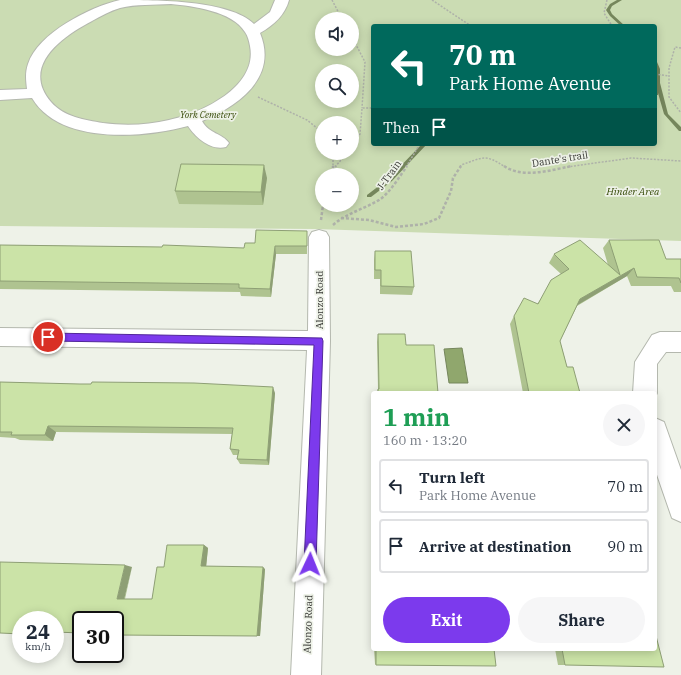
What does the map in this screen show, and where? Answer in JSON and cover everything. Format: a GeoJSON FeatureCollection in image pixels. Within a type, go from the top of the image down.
{"type":"FeatureCollection","features":[{"type":"Feature","properties":{"kind":"street"},"geometry":{"type":"LineString","coordinates":[[171,0],[194,2],[214,7],[232,15],[253,31],[260,54],[254,73],[239,92],[216,108],[193,118],[166,126],[137,130],[109,130],[83,125],[61,117],[45,106],[35,93],[32,75],[38,56],[52,40],[72,25],[116,2],[171,0]]}},
{"type":"Feature","properties":{"kind":"street"},"geometry":{"type":"LineString","coordinates":[[253,31],[265,25],[274,16],[282,0]]}},
{"type":"Feature","properties":{"kind":"street"},"geometry":{"type":"LineString","coordinates":[[0,95],[35,93]]}},
{"type":"Feature","properties":{"kind":"street"},"geometry":{"type":"LineString","coordinates":[[193,118],[198,131],[220,142]]}},
{"type":"Feature","properties":{"kind":"street","name":"Alonzo Road"},"geometry":{"type":"LineString","coordinates":[[306,675],[318,341],[319,237]]}},
{"type":"Feature","properties":{"kind":"street"},"geometry":{"type":"LineString","coordinates":[[0,337],[318,341]]}},
{"type":"Feature","properties":{"kind":"street"},"geometry":{"type":"LineString","coordinates":[[645,391],[646,362],[660,342],[681,342]]}},
{"type":"Feature","properties":{"kind":"street"},"geometry":{"type":"LineString","coordinates":[[657,436],[681,509]]}},
{"type":"Feature","properties":{"kind":"path"},"geometry":{"type":"LineString","coordinates":[[332,0],[338,12]]}},
{"type":"Feature","properties":{"kind":"path"},"geometry":{"type":"LineString","coordinates":[[432,0],[468,24]]}},
{"type":"Feature","properties":{"kind":"path"},"geometry":{"type":"LineString","coordinates":[[607,0],[604,13],[611,24]]}},
{"type":"Feature","properties":{"kind":"path"},"geometry":{"type":"LineString","coordinates":[[681,48],[675,47],[670,61],[669,76],[669,97],[681,114]]}},
{"type":"Feature","properties":{"kind":"path"},"geometry":{"type":"LineString","coordinates":[[359,50],[365,62],[359,136]]}},
{"type":"Feature","properties":{"kind":"path"},"geometry":{"type":"LineString","coordinates":[[657,74],[669,76]]}},
{"type":"Feature","properties":{"kind":"path"},"geometry":{"type":"LineString","coordinates":[[239,92],[267,100],[307,120],[315,126]]}},
{"type":"Feature","properties":{"kind":"path"},"geometry":{"type":"LineString","coordinates":[[362,108],[371,108]]}},
{"type":"Feature","properties":{"kind":"path","name":"J-Train"},"geometry":{"type":"LineString","coordinates":[[341,218],[381,199],[399,178],[419,146]]}},
{"type":"Feature","properties":{"kind":"path","name":"Dante's trail"},"geometry":{"type":"LineString","coordinates":[[341,218],[369,220],[396,227],[424,224],[439,218],[451,191],[453,178],[461,165],[484,157],[494,159],[507,168],[520,172],[545,172],[570,166],[631,158],[681,161]]}},
{"type":"Feature","properties":{"kind":"path"},"geometry":{"type":"LineString","coordinates":[[334,168],[341,160]]}},
{"type":"Feature","properties":{"kind":"green space","name":"York Cemetery"},"geometry":{"type":"Polygon","coordinates":[[[0,0],[681,0],[681,241],[315,229],[0,226],[0,0]]]}},
{"type":"Feature","properties":{"kind":"shaded area"},"geometry":{"type":"Polygon","coordinates":[[[462,348],[468,383],[449,383],[444,349],[462,348]]]}},
{"type":"Feature","properties":{"kind":"building"},"geometry":{"type":"Polygon","coordinates":[[[181,164],[264,165],[261,192],[175,191],[181,164]]]}},
{"type":"Feature","properties":{"kind":"building"},"geometry":{"type":"Polygon","coordinates":[[[256,230],[307,231],[307,246],[275,246],[270,289],[239,288],[239,284],[0,281],[0,245],[162,247],[163,245],[244,248],[245,243],[255,243],[256,230]]]}},
{"type":"Feature","properties":{"kind":"building"},"geometry":{"type":"Polygon","coordinates":[[[580,240],[620,275],[609,240],[659,240],[666,259],[681,259],[681,283],[679,278],[637,277],[634,268],[580,299],[560,341],[567,367],[573,367],[579,391],[529,391],[514,316],[524,298],[538,304],[551,280],[569,269],[554,254],[580,240]]]}},
{"type":"Feature","properties":{"kind":"building"},"geometry":{"type":"Polygon","coordinates":[[[375,251],[411,251],[414,287],[381,286],[381,270],[375,270],[375,251]]]}},
{"type":"Feature","properties":{"kind":"building"},"geometry":{"type":"Polygon","coordinates":[[[378,334],[405,334],[406,345],[434,345],[438,391],[378,391],[378,334]]]}},
{"type":"Feature","properties":{"kind":"building"},"geometry":{"type":"Polygon","coordinates":[[[0,382],[80,384],[91,384],[92,382],[194,383],[273,387],[267,460],[237,459],[239,450],[230,449],[233,428],[48,426],[45,435],[11,435],[12,432],[0,432],[0,382]]]}},
{"type":"Feature","properties":{"kind":"building"},"geometry":{"type":"Polygon","coordinates":[[[167,545],[204,545],[201,566],[263,567],[257,636],[124,635],[124,611],[72,611],[72,633],[64,632],[64,611],[12,611],[12,634],[0,633],[0,562],[125,565],[117,599],[152,599],[157,567],[164,567],[167,545]]]}},
{"type":"Feature","properties":{"kind":"building"},"geometry":{"type":"Polygon","coordinates":[[[657,640],[664,667],[565,665],[562,651],[657,651],[657,640]]]}},
{"type":"Feature","properties":{"kind":"building"},"geometry":{"type":"Polygon","coordinates":[[[376,651],[494,651],[496,666],[376,665],[376,651]]]}},
{"type":"Feature","properties":{"kind":"waterway"},"geometry":{"type":"LineString","coordinates":[[620,0],[611,5],[608,10],[621,24]]}},
{"type":"Feature","properties":{"kind":"waterway"},"geometry":{"type":"LineString","coordinates":[[657,66],[659,73],[658,84]]}},
{"type":"Feature","properties":{"kind":"waterway"},"geometry":{"type":"LineString","coordinates":[[657,90],[658,84]]}},
{"type":"Feature","properties":{"kind":"waterway"},"geometry":{"type":"LineString","coordinates":[[658,84],[666,114],[681,130]]}},
{"type":"Feature","properties":{"kind":"waterway"},"geometry":{"type":"LineString","coordinates":[[369,196],[390,180],[423,146]]}},
{"type":"Feature","properties":{"kind":"route"},"geometry":{"type":"LineString","coordinates":[[48,337],[318,341],[310,564]]}},
{"type":"Feature","properties":{"kind":"park label","name":"Hinder Area"},"geometry":{"type":"Point","coordinates":[633,191]}}]}
